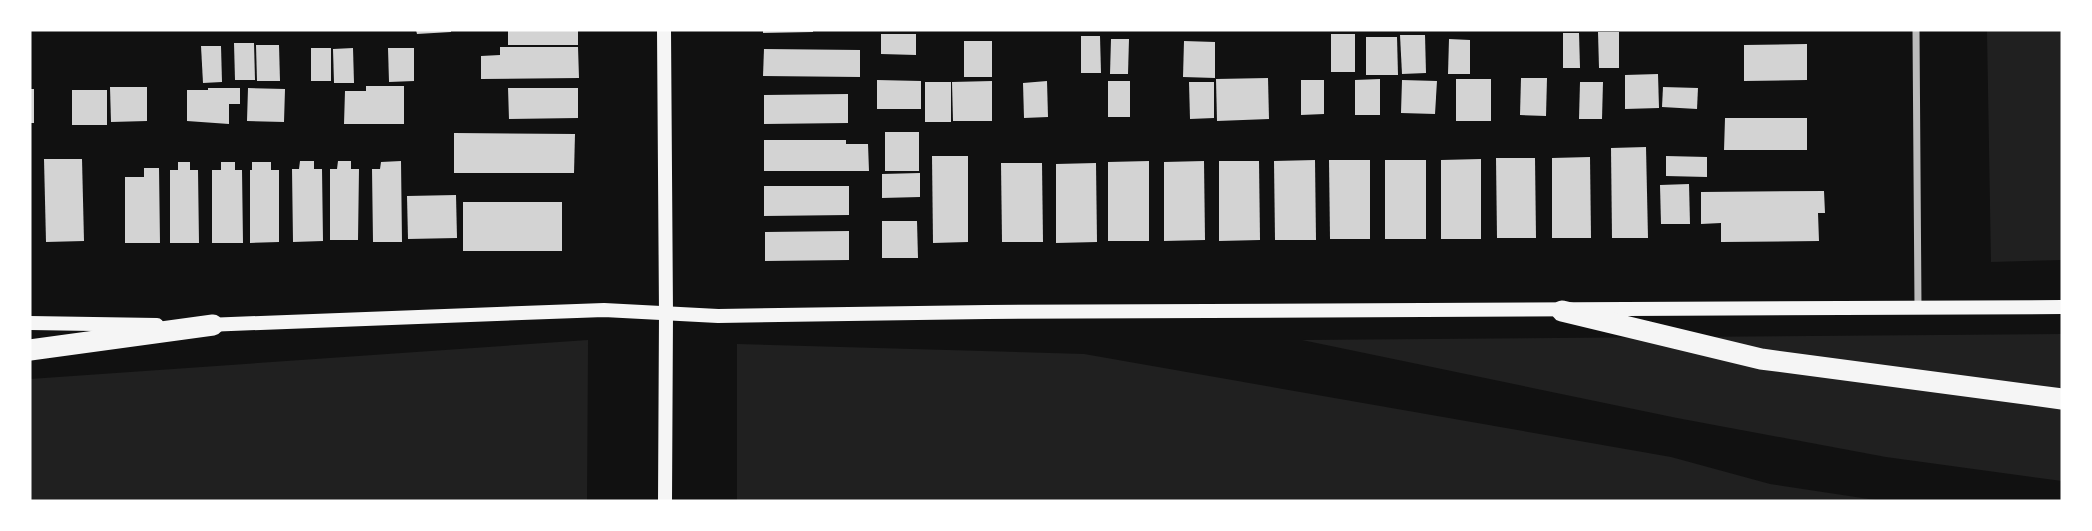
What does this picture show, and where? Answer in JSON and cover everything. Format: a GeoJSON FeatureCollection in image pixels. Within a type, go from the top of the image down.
{"type":"FeatureCollection","features":[{"type":"Feature","properties":{"kind":"highway"},"geometry":{"type":"LineString","coordinates":[[1562,311],[1761,359],[2062,399]]}},
{"type":"Feature","properties":{"kind":"highway"},"geometry":{"type":"LineString","coordinates":[[30,349],[213,325]]}},
{"type":"Feature","properties":{"kind":"main road"},"geometry":{"type":"LineString","coordinates":[[664,30],[665,501]]}},
{"type":"Feature","properties":{"kind":"main road"},"geometry":{"type":"LineString","coordinates":[[30,323],[213,325],[604,310],[718,316],[1001,312],[2062,307]]}},
{"type":"Feature","properties":{"kind":"street"},"geometry":{"type":"LineString","coordinates":[[1916,30],[1918,308]]}},
{"type":"Feature","properties":{"kind":"shaded area"},"geometry":{"type":"Polygon","coordinates":[[[1987,30],[2062,30],[2062,260],[1991,262],[1987,30]]]}},
{"type":"Feature","properties":{"kind":"shaded area"},"geometry":{"type":"Polygon","coordinates":[[[2062,334],[2062,481],[1886,457],[1677,418],[1302,340],[2062,334]]]}},
{"type":"Feature","properties":{"kind":"shaded area"},"geometry":{"type":"Polygon","coordinates":[[[588,340],[587,501],[30,501],[30,379],[588,340]]]}},
{"type":"Feature","properties":{"kind":"shaded area"},"geometry":{"type":"Polygon","coordinates":[[[737,344],[1084,354],[1671,457],[1770,484],[1882,501],[737,501],[737,344]]]}},
{"type":"Feature","properties":{"kind":"building"},"geometry":{"type":"Polygon","coordinates":[[[416,30],[451,30],[451,32],[417,34],[416,30]]]}},
{"type":"Feature","properties":{"kind":"building"},"geometry":{"type":"Polygon","coordinates":[[[508,30],[578,30],[578,45],[508,45],[508,30]]]}},
{"type":"Feature","properties":{"kind":"building"},"geometry":{"type":"Polygon","coordinates":[[[763,30],[813,30],[813,32],[763,33],[763,30]]]}},
{"type":"Feature","properties":{"kind":"building"},"geometry":{"type":"Polygon","coordinates":[[[1598,32],[1619,32],[1619,68],[1599,68],[1598,32]]]}},
{"type":"Feature","properties":{"kind":"building"},"geometry":{"type":"Polygon","coordinates":[[[1563,33],[1579,33],[1580,68],[1563,68],[1563,33]]]}},
{"type":"Feature","properties":{"kind":"building"},"geometry":{"type":"Polygon","coordinates":[[[881,34],[916,34],[916,55],[881,54],[881,34]]]}},
{"type":"Feature","properties":{"kind":"building"},"geometry":{"type":"Polygon","coordinates":[[[1331,34],[1355,34],[1355,72],[1331,72],[1331,34]]]}},
{"type":"Feature","properties":{"kind":"building"},"geometry":{"type":"Polygon","coordinates":[[[1400,35],[1425,35],[1426,73],[1402,74],[1400,35]]]}},
{"type":"Feature","properties":{"kind":"building"},"geometry":{"type":"Polygon","coordinates":[[[1081,36],[1100,36],[1101,73],[1081,73],[1081,36]]]}},
{"type":"Feature","properties":{"kind":"building"},"geometry":{"type":"Polygon","coordinates":[[[1366,37],[1397,37],[1398,75],[1366,75],[1366,37]]]}},
{"type":"Feature","properties":{"kind":"building"},"geometry":{"type":"Polygon","coordinates":[[[1111,39],[1129,39],[1128,74],[1110,74],[1111,39]]]}},
{"type":"Feature","properties":{"kind":"building"},"geometry":{"type":"Polygon","coordinates":[[[1449,39],[1470,40],[1470,74],[1448,74],[1449,39]]]}},
{"type":"Feature","properties":{"kind":"building"},"geometry":{"type":"Polygon","coordinates":[[[964,41],[992,41],[992,77],[964,77],[964,41]]]}},
{"type":"Feature","properties":{"kind":"building"},"geometry":{"type":"Polygon","coordinates":[[[1184,41],[1215,42],[1215,78],[1183,77],[1184,41]]]}},
{"type":"Feature","properties":{"kind":"building"},"geometry":{"type":"Polygon","coordinates":[[[234,43],[254,43],[255,80],[235,80],[234,43]]]}},
{"type":"Feature","properties":{"kind":"building"},"geometry":{"type":"Polygon","coordinates":[[[1807,44],[1807,80],[1744,81],[1744,45],[1807,44]]]}},
{"type":"Feature","properties":{"kind":"building"},"geometry":{"type":"Polygon","coordinates":[[[256,45],[279,45],[280,81],[257,81],[256,45]]]}},
{"type":"Feature","properties":{"kind":"building"},"geometry":{"type":"Polygon","coordinates":[[[201,46],[221,46],[222,82],[203,83],[201,46]]]}},
{"type":"Feature","properties":{"kind":"building"},"geometry":{"type":"Polygon","coordinates":[[[500,47],[578,47],[579,78],[481,79],[481,56],[500,55],[500,47]]]}},
{"type":"Feature","properties":{"kind":"building"},"geometry":{"type":"Polygon","coordinates":[[[311,48],[331,48],[331,81],[311,81],[311,48]]]}},
{"type":"Feature","properties":{"kind":"building"},"geometry":{"type":"Polygon","coordinates":[[[353,48],[354,83],[334,83],[333,49],[353,48]]]}},
{"type":"Feature","properties":{"kind":"building"},"geometry":{"type":"Polygon","coordinates":[[[388,48],[414,48],[414,81],[389,82],[388,48]]]}},
{"type":"Feature","properties":{"kind":"building"},"geometry":{"type":"Polygon","coordinates":[[[764,49],[860,50],[860,77],[763,76],[764,49]]]}},
{"type":"Feature","properties":{"kind":"building"},"geometry":{"type":"Polygon","coordinates":[[[1658,74],[1659,108],[1625,109],[1625,75],[1658,74]]]}},
{"type":"Feature","properties":{"kind":"building"},"geometry":{"type":"Polygon","coordinates":[[[1268,78],[1269,119],[1217,121],[1216,79],[1268,78]]]}},
{"type":"Feature","properties":{"kind":"building"},"geometry":{"type":"Polygon","coordinates":[[[1521,78],[1547,78],[1546,116],[1520,115],[1521,78]]]}},
{"type":"Feature","properties":{"kind":"building"},"geometry":{"type":"Polygon","coordinates":[[[1380,79],[1380,115],[1355,115],[1355,80],[1380,79]]]}},
{"type":"Feature","properties":{"kind":"building"},"geometry":{"type":"Polygon","coordinates":[[[1456,79],[1491,79],[1491,121],[1456,121],[1456,79]]]}},
{"type":"Feature","properties":{"kind":"building"},"geometry":{"type":"Polygon","coordinates":[[[877,80],[921,81],[921,109],[877,109],[877,80]]]}},
{"type":"Feature","properties":{"kind":"building"},"geometry":{"type":"Polygon","coordinates":[[[1301,80],[1324,80],[1324,114],[1301,115],[1301,80]]]}},
{"type":"Feature","properties":{"kind":"building"},"geometry":{"type":"Polygon","coordinates":[[[1402,80],[1437,81],[1435,114],[1401,113],[1402,80]]]}},
{"type":"Feature","properties":{"kind":"building"},"geometry":{"type":"Polygon","coordinates":[[[992,81],[992,121],[953,121],[952,82],[992,81]]]}},
{"type":"Feature","properties":{"kind":"building"},"geometry":{"type":"Polygon","coordinates":[[[1047,81],[1048,117],[1024,118],[1023,83],[1047,81]]]}},
{"type":"Feature","properties":{"kind":"building"},"geometry":{"type":"Polygon","coordinates":[[[1108,81],[1130,81],[1130,117],[1108,117],[1108,81]]]}},
{"type":"Feature","properties":{"kind":"building"},"geometry":{"type":"Polygon","coordinates":[[[925,82],[951,82],[951,122],[925,122],[925,82]]]}},
{"type":"Feature","properties":{"kind":"building"},"geometry":{"type":"Polygon","coordinates":[[[1189,82],[1214,82],[1214,118],[1190,119],[1189,82]]]}},
{"type":"Feature","properties":{"kind":"building"},"geometry":{"type":"Polygon","coordinates":[[[1580,82],[1603,82],[1602,119],[1579,119],[1580,82]]]}},
{"type":"Feature","properties":{"kind":"building"},"geometry":{"type":"Polygon","coordinates":[[[366,86],[404,86],[404,124],[344,124],[345,91],[366,91],[366,86]]]}},
{"type":"Feature","properties":{"kind":"building"},"geometry":{"type":"Polygon","coordinates":[[[110,87],[147,87],[147,121],[111,122],[110,87]]]}},
{"type":"Feature","properties":{"kind":"building"},"geometry":{"type":"Polygon","coordinates":[[[1663,87],[1698,88],[1697,109],[1662,107],[1663,87]]]}},
{"type":"Feature","properties":{"kind":"building"},"geometry":{"type":"Polygon","coordinates":[[[240,88],[240,104],[229,104],[229,124],[187,121],[187,90],[240,88]]]}},
{"type":"Feature","properties":{"kind":"building"},"geometry":{"type":"Polygon","coordinates":[[[248,88],[285,89],[284,122],[247,121],[248,88]]]}},
{"type":"Feature","properties":{"kind":"building"},"geometry":{"type":"Polygon","coordinates":[[[508,88],[578,88],[578,118],[509,119],[508,88]]]}},
{"type":"Feature","properties":{"kind":"building"},"geometry":{"type":"Polygon","coordinates":[[[30,89],[34,89],[34,123],[30,123],[30,89]]]}},
{"type":"Feature","properties":{"kind":"building"},"geometry":{"type":"Polygon","coordinates":[[[72,90],[107,90],[107,125],[72,125],[72,90]]]}},
{"type":"Feature","properties":{"kind":"building"},"geometry":{"type":"Polygon","coordinates":[[[848,94],[848,123],[764,124],[764,95],[848,94]]]}},
{"type":"Feature","properties":{"kind":"building"},"geometry":{"type":"Polygon","coordinates":[[[1725,118],[1807,118],[1807,150],[1724,150],[1725,118]]]}},
{"type":"Feature","properties":{"kind":"building"},"geometry":{"type":"Polygon","coordinates":[[[885,132],[919,132],[919,171],[885,171],[885,132]]]}},
{"type":"Feature","properties":{"kind":"building"},"geometry":{"type":"Polygon","coordinates":[[[454,133],[575,134],[574,173],[454,173],[454,133]]]}},
{"type":"Feature","properties":{"kind":"building"},"geometry":{"type":"Polygon","coordinates":[[[764,140],[846,140],[846,144],[868,144],[869,171],[764,171],[764,140]]]}},
{"type":"Feature","properties":{"kind":"building"},"geometry":{"type":"Polygon","coordinates":[[[1646,147],[1648,238],[1612,238],[1611,148],[1646,147]]]}},
{"type":"Feature","properties":{"kind":"building"},"geometry":{"type":"Polygon","coordinates":[[[932,156],[968,156],[968,242],[933,243],[932,156]]]}},
{"type":"Feature","properties":{"kind":"building"},"geometry":{"type":"Polygon","coordinates":[[[1666,156],[1707,157],[1707,177],[1666,176],[1666,156]]]}},
{"type":"Feature","properties":{"kind":"building"},"geometry":{"type":"Polygon","coordinates":[[[1590,157],[1591,238],[1552,238],[1552,158],[1590,157]]]}},
{"type":"Feature","properties":{"kind":"building"},"geometry":{"type":"Polygon","coordinates":[[[1496,158],[1535,158],[1536,238],[1497,238],[1496,158]]]}},
{"type":"Feature","properties":{"kind":"building"},"geometry":{"type":"Polygon","coordinates":[[[44,159],[82,159],[84,241],[46,242],[44,159]]]}},
{"type":"Feature","properties":{"kind":"building"},"geometry":{"type":"Polygon","coordinates":[[[1481,159],[1481,239],[1441,239],[1441,160],[1481,159]]]}},
{"type":"Feature","properties":{"kind":"building"},"geometry":{"type":"Polygon","coordinates":[[[1315,160],[1316,240],[1275,240],[1274,161],[1315,160]]]}},
{"type":"Feature","properties":{"kind":"building"},"geometry":{"type":"Polygon","coordinates":[[[1329,160],[1370,160],[1370,239],[1330,239],[1329,160]]]}},
{"type":"Feature","properties":{"kind":"building"},"geometry":{"type":"Polygon","coordinates":[[[1385,160],[1426,160],[1426,239],[1385,239],[1385,160]]]}},
{"type":"Feature","properties":{"kind":"building"},"geometry":{"type":"Polygon","coordinates":[[[300,161],[314,161],[314,169],[322,169],[323,241],[293,242],[292,169],[299,169],[300,161]]]}},
{"type":"Feature","properties":{"kind":"building"},"geometry":{"type":"Polygon","coordinates":[[[338,161],[351,161],[351,169],[359,169],[358,240],[330,240],[330,169],[337,169],[338,161]]]}},
{"type":"Feature","properties":{"kind":"building"},"geometry":{"type":"Polygon","coordinates":[[[401,161],[402,242],[373,242],[372,169],[380,169],[381,162],[401,161]]]}},
{"type":"Feature","properties":{"kind":"building"},"geometry":{"type":"Polygon","coordinates":[[[1149,161],[1149,241],[1108,241],[1108,162],[1149,161]]]}},
{"type":"Feature","properties":{"kind":"building"},"geometry":{"type":"Polygon","coordinates":[[[1204,161],[1205,240],[1164,241],[1164,162],[1204,161]]]}},
{"type":"Feature","properties":{"kind":"building"},"geometry":{"type":"Polygon","coordinates":[[[1219,161],[1259,161],[1260,240],[1219,241],[1219,161]]]}},
{"type":"Feature","properties":{"kind":"building"},"geometry":{"type":"Polygon","coordinates":[[[178,162],[190,162],[190,170],[198,170],[199,243],[170,243],[170,170],[178,170],[178,162]]]}},
{"type":"Feature","properties":{"kind":"building"},"geometry":{"type":"Polygon","coordinates":[[[221,162],[235,162],[235,170],[242,170],[243,243],[212,243],[212,170],[221,170],[221,162]]]}},
{"type":"Feature","properties":{"kind":"building"},"geometry":{"type":"Polygon","coordinates":[[[252,162],[271,162],[271,170],[279,170],[279,242],[250,243],[252,162]]]}},
{"type":"Feature","properties":{"kind":"building"},"geometry":{"type":"Polygon","coordinates":[[[1001,163],[1042,163],[1043,242],[1002,242],[1001,163]]]}},
{"type":"Feature","properties":{"kind":"building"},"geometry":{"type":"Polygon","coordinates":[[[1096,163],[1097,242],[1056,243],[1056,164],[1096,163]]]}},
{"type":"Feature","properties":{"kind":"building"},"geometry":{"type":"Polygon","coordinates":[[[144,168],[159,168],[160,243],[125,243],[125,177],[144,177],[144,168]]]}},
{"type":"Feature","properties":{"kind":"building"},"geometry":{"type":"Polygon","coordinates":[[[920,173],[920,197],[882,198],[882,174],[920,173]]]}},
{"type":"Feature","properties":{"kind":"building"},"geometry":{"type":"Polygon","coordinates":[[[1689,184],[1690,224],[1661,224],[1660,185],[1689,184]]]}},
{"type":"Feature","properties":{"kind":"building"},"geometry":{"type":"Polygon","coordinates":[[[764,186],[849,186],[849,215],[764,216],[764,186]]]}},
{"type":"Feature","properties":{"kind":"building"},"geometry":{"type":"Polygon","coordinates":[[[1824,191],[1825,213],[1818,213],[1819,241],[1721,242],[1721,223],[1701,224],[1701,192],[1824,191]]]}},
{"type":"Feature","properties":{"kind":"building"},"geometry":{"type":"Polygon","coordinates":[[[456,195],[457,238],[408,239],[407,196],[456,195]]]}},
{"type":"Feature","properties":{"kind":"building"},"geometry":{"type":"Polygon","coordinates":[[[463,202],[562,202],[562,251],[463,251],[463,202]]]}},
{"type":"Feature","properties":{"kind":"building"},"geometry":{"type":"Polygon","coordinates":[[[882,221],[917,221],[918,258],[882,258],[882,221]]]}},
{"type":"Feature","properties":{"kind":"building"},"geometry":{"type":"Polygon","coordinates":[[[849,231],[849,260],[765,261],[765,232],[849,231]]]}}]}
